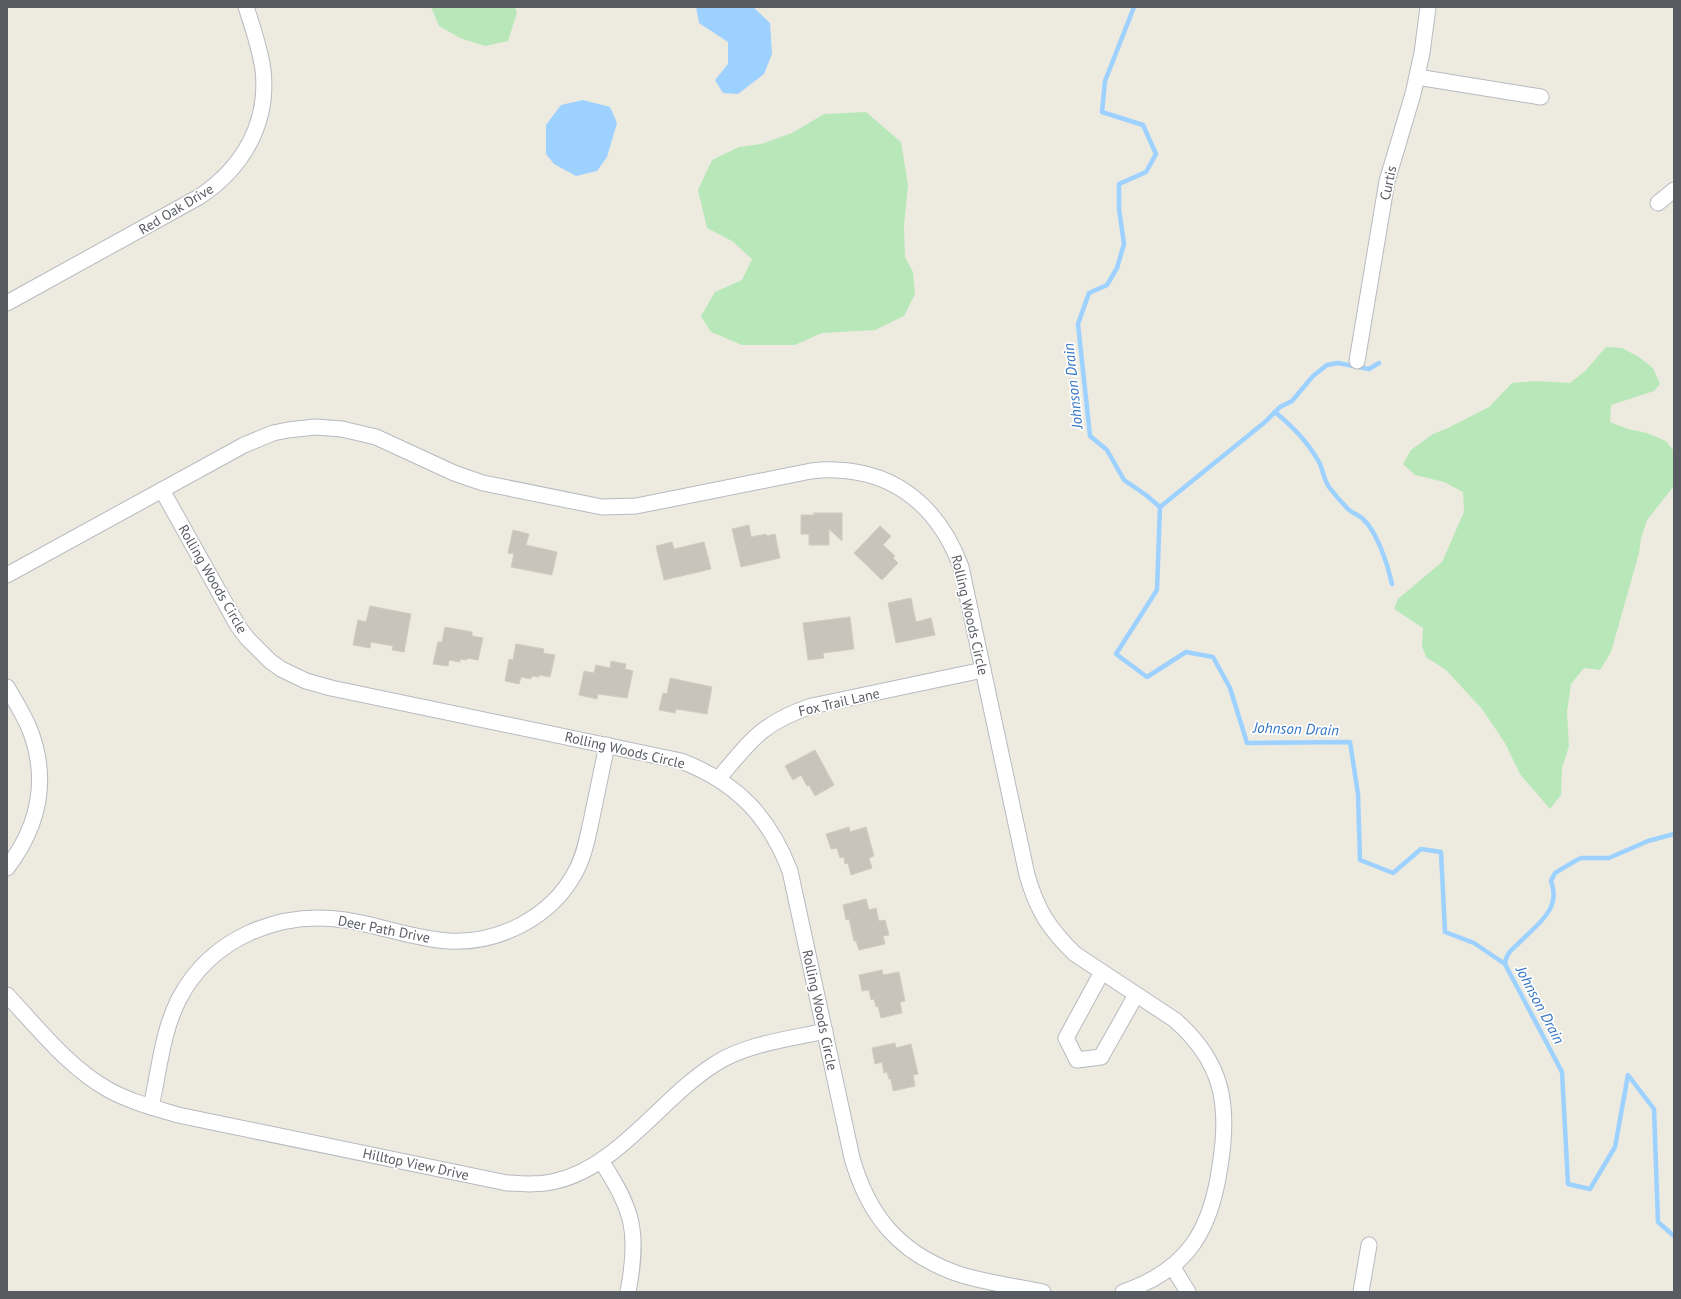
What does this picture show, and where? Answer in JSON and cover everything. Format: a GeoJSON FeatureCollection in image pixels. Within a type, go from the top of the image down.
{"type":"FeatureCollection","features":[{"type":"Feature","properties":{"kind":"street","name":"Red Oak Drive"},"geometry":{"type":"LineString","coordinates":[[7,303],[200,197],[212,189],[229,173],[237,163],[254,134],[262,109],[264,95],[263,70],[257,40],[246,7]]}},
{"type":"Feature","properties":{"kind":"street","name":"Curtis"},"geometry":{"type":"LineString","coordinates":[[1358,362],[1387,181],[1417,77],[1422,53],[1428,7]]}},
{"type":"Feature","properties":{"kind":"street"},"geometry":{"type":"LineString","coordinates":[[1417,77],[1541,97]]}},
{"type":"Feature","properties":{"kind":"street"},"geometry":{"type":"LineString","coordinates":[[1658,203],[1674,190]]}},
{"type":"Feature","properties":{"kind":"street","name":"Rolling Woods Circle"},"geometry":{"type":"LineString","coordinates":[[7,575],[258,439],[288,430],[314,427],[342,429],[376,437],[454,472],[483,483],[602,507],[636,506],[811,471],[835,470],[860,472],[883,480],[908,494],[926,509],[945,532],[954,548],[961,567],[1027,875],[1034,899],[1046,921],[1060,941],[1075,954],[1175,1020],[1195,1040],[1213,1068],[1220,1088],[1224,1107],[1224,1140],[1217,1189],[1205,1225],[1195,1242],[1172,1266],[1141,1289],[1123,1292]]}},
{"type":"Feature","properties":{"kind":"street","name":"Rolling Woods Circle"},"geometry":{"type":"LineString","coordinates":[[162,490],[238,626],[258,650],[281,669],[306,681],[331,688],[681,761],[701,768],[736,790],[755,809],[771,830],[784,855],[794,887],[852,1158],[866,1198],[877,1216],[891,1233],[917,1254],[930,1262],[954,1272],[1043,1292]]}},
{"type":"Feature","properties":{"kind":"street","name":"Fox Trail Lane"},"geometry":{"type":"LineString","coordinates":[[719,778],[756,735],[770,724],[790,713],[812,706],[983,670]]}},
{"type":"Feature","properties":{"kind":"street"},"geometry":{"type":"LineString","coordinates":[[7,687],[30,729],[36,748],[40,776],[38,806],[32,826],[24,844],[7,868]]}},
{"type":"Feature","properties":{"kind":"street","name":"Deer Path Drive"},"geometry":{"type":"LineString","coordinates":[[151,1107],[168,1026],[180,998],[193,976],[209,959],[229,943],[247,933],[283,920],[320,917],[345,920],[434,939],[468,941],[492,937],[510,930],[527,922],[547,908],[568,886],[582,858],[607,745]]}},
{"type":"Feature","properties":{"kind":"street"},"geometry":{"type":"LineString","coordinates":[[1102,972],[1066,1038],[1077,1060],[1100,1057],[1136,994]]}},
{"type":"Feature","properties":{"kind":"street","name":"Hilltop View Drive"},"geometry":{"type":"LineString","coordinates":[[7,995],[79,1069],[109,1090],[151,1107],[178,1115],[507,1183],[532,1184],[556,1181],[579,1174],[601,1161],[695,1078],[715,1063],[747,1049],[825,1031]]}},
{"type":"Feature","properties":{"kind":"street"},"geometry":{"type":"LineString","coordinates":[[601,1161],[621,1192],[631,1220],[634,1252],[628,1292]]}},
{"type":"Feature","properties":{"kind":"street"},"geometry":{"type":"LineString","coordinates":[[1361,1292],[1368,1245]]}},
{"type":"Feature","properties":{"kind":"street"},"geometry":{"type":"LineString","coordinates":[[1172,1266],[1188,1292]]}},
{"type":"Feature","properties":{"kind":"green space"},"geometry":{"type":"Polygon","coordinates":[[[431,7],[515,7],[517,13],[508,41],[485,46],[460,38],[439,26],[431,7]]]}},
{"type":"Feature","properties":{"kind":"green space"},"geometry":{"type":"Polygon","coordinates":[[[866,112],[901,142],[908,185],[904,226],[905,257],[913,272],[915,294],[904,316],[875,330],[822,333],[795,345],[742,345],[711,332],[701,316],[715,292],[742,280],[752,259],[732,241],[707,228],[698,190],[712,160],[739,147],[761,144],[792,133],[824,114],[866,112]]]}},
{"type":"Feature","properties":{"kind":"green space"},"geometry":{"type":"Polygon","coordinates":[[[1606,347],[1622,348],[1639,357],[1653,368],[1660,384],[1654,391],[1611,405],[1610,422],[1628,429],[1647,433],[1666,441],[1674,451],[1674,486],[1647,520],[1611,652],[1600,670],[1584,668],[1571,684],[1567,712],[1569,746],[1562,768],[1561,795],[1550,809],[1520,774],[1505,743],[1482,709],[1446,670],[1426,657],[1422,646],[1423,628],[1394,609],[1398,599],[1442,562],[1464,512],[1463,492],[1444,482],[1415,475],[1403,464],[1411,450],[1433,434],[1489,407],[1512,383],[1536,381],[1570,383],[1585,371],[1606,347]]]}},
{"type":"Feature","properties":{"kind":"water"},"geometry":{"type":"Polygon","coordinates":[[[696,7],[753,7],[770,23],[772,54],[764,74],[738,94],[723,93],[715,80],[728,64],[728,42],[699,23],[696,7]]]}},
{"type":"Feature","properties":{"kind":"water"},"geometry":{"type":"Polygon","coordinates":[[[583,100],[610,107],[617,123],[607,157],[597,171],[576,176],[554,164],[546,154],[546,125],[561,105],[583,100]]]}},
{"type":"Feature","properties":{"kind":"building"},"geometry":{"type":"Polygon","coordinates":[[[813,513],[842,513],[842,541],[829,529],[829,545],[809,545],[809,534],[801,534],[801,515],[815,515],[813,513]]]}},
{"type":"Feature","properties":{"kind":"building"},"geometry":{"type":"Polygon","coordinates":[[[749,525],[751,537],[775,534],[780,558],[741,567],[732,529],[749,525]]]}},
{"type":"Feature","properties":{"kind":"building"},"geometry":{"type":"Polygon","coordinates":[[[880,526],[891,536],[883,545],[895,556],[893,558],[898,563],[882,580],[854,553],[880,526]]]}},
{"type":"Feature","properties":{"kind":"building"},"geometry":{"type":"Polygon","coordinates":[[[513,530],[529,534],[526,545],[557,552],[552,575],[511,567],[514,554],[508,553],[513,530]]]}},
{"type":"Feature","properties":{"kind":"building"},"geometry":{"type":"Polygon","coordinates":[[[672,542],[674,549],[704,542],[711,569],[664,580],[656,546],[672,542]]]}},
{"type":"Feature","properties":{"kind":"building"},"geometry":{"type":"Polygon","coordinates":[[[911,598],[916,622],[931,618],[935,635],[896,643],[888,603],[911,598]]]}},
{"type":"Feature","properties":{"kind":"building"},"geometry":{"type":"Polygon","coordinates":[[[370,606],[411,614],[404,652],[392,650],[393,646],[371,642],[370,648],[353,645],[358,620],[366,622],[370,606]]]}},
{"type":"Feature","properties":{"kind":"building"},"geometry":{"type":"Polygon","coordinates":[[[850,617],[854,649],[823,653],[824,658],[808,660],[803,623],[850,617]]]}},
{"type":"Feature","properties":{"kind":"building"},"geometry":{"type":"Polygon","coordinates":[[[445,627],[472,632],[472,636],[483,638],[478,660],[467,658],[467,660],[460,659],[460,662],[449,660],[448,666],[433,664],[438,642],[442,642],[445,627]]]}},
{"type":"Feature","properties":{"kind":"building"},"geometry":{"type":"Polygon","coordinates":[[[516,644],[544,649],[543,653],[555,655],[550,677],[539,675],[539,677],[532,676],[531,679],[521,677],[519,684],[505,681],[509,659],[513,660],[516,644]]]}},
{"type":"Feature","properties":{"kind":"building"},"geometry":{"type":"Polygon","coordinates":[[[611,661],[626,664],[625,669],[633,671],[627,698],[598,694],[597,699],[579,695],[584,671],[594,673],[596,665],[610,668],[611,661]]]}},
{"type":"Feature","properties":{"kind":"building"},"geometry":{"type":"Polygon","coordinates":[[[670,678],[712,687],[707,714],[676,709],[675,713],[659,710],[663,693],[667,694],[670,678]]]}},
{"type":"Feature","properties":{"kind":"building"},"geometry":{"type":"Polygon","coordinates":[[[815,750],[834,785],[815,796],[801,775],[793,780],[785,766],[815,750]]]}},
{"type":"Feature","properties":{"kind":"building"},"geometry":{"type":"Polygon","coordinates":[[[849,827],[850,832],[866,827],[874,856],[869,858],[872,868],[851,875],[848,863],[845,864],[844,857],[840,858],[837,848],[831,849],[826,834],[849,827]]]}},
{"type":"Feature","properties":{"kind":"building"},"geometry":{"type":"Polygon","coordinates":[[[866,899],[869,910],[876,908],[879,921],[885,920],[889,935],[883,936],[885,944],[859,950],[856,941],[854,941],[849,919],[846,920],[843,905],[866,899]]]}},
{"type":"Feature","properties":{"kind":"building"},"geometry":{"type":"Polygon","coordinates":[[[882,970],[883,975],[899,972],[905,1001],[900,1002],[902,1013],[881,1018],[878,1006],[876,1007],[874,999],[871,1000],[869,990],[862,991],[859,975],[882,970]]]}},
{"type":"Feature","properties":{"kind":"building"},"geometry":{"type":"Polygon","coordinates":[[[895,1043],[896,1048],[911,1044],[918,1074],[913,1075],[915,1086],[893,1091],[891,1079],[889,1079],[887,1072],[884,1073],[882,1062],[875,1064],[872,1048],[895,1043]]]}},
{"type":"Feature","properties":{"kind":"waterway","name":"Johnson Drain"},"geometry":{"type":"LineString","coordinates":[[1134,7],[1105,81],[1102,112],[1143,125],[1156,154],[1146,172],[1119,184],[1119,209],[1124,244],[1117,268],[1107,285],[1089,293],[1078,324],[1090,436],[1107,450],[1124,480],[1146,495],[1160,507]]}},
{"type":"Feature","properties":{"kind":"waterway"},"geometry":{"type":"LineString","coordinates":[[1160,507],[1265,422],[1280,407],[1292,401],[1313,376],[1327,365],[1338,363],[1369,369],[1379,363]]}},
{"type":"Feature","properties":{"kind":"waterway"},"geometry":{"type":"LineString","coordinates":[[1275,412],[1294,429],[1310,447],[1322,468],[1327,484],[1334,493],[1349,510],[1362,518],[1372,531],[1385,558],[1392,584]]}},
{"type":"Feature","properties":{"kind":"waterway","name":"Johnson Drain"},"geometry":{"type":"LineString","coordinates":[[1160,507],[1157,590],[1116,654],[1147,677],[1186,652],[1213,657],[1230,688],[1247,743],[1350,742],[1358,794],[1360,860],[1393,873],[1421,849],[1441,852],[1445,932],[1474,943],[1505,964],[1562,1072],[1568,1184],[1590,1189],[1615,1147],[1628,1075],[1654,1109],[1658,1222],[1674,1236]]}},
{"type":"Feature","properties":{"kind":"waterway"},"geometry":{"type":"LineString","coordinates":[[1505,964],[1509,952],[1539,923],[1550,909],[1553,900],[1551,881],[1555,873],[1581,858],[1609,858],[1648,841],[1674,834]]}}]}
